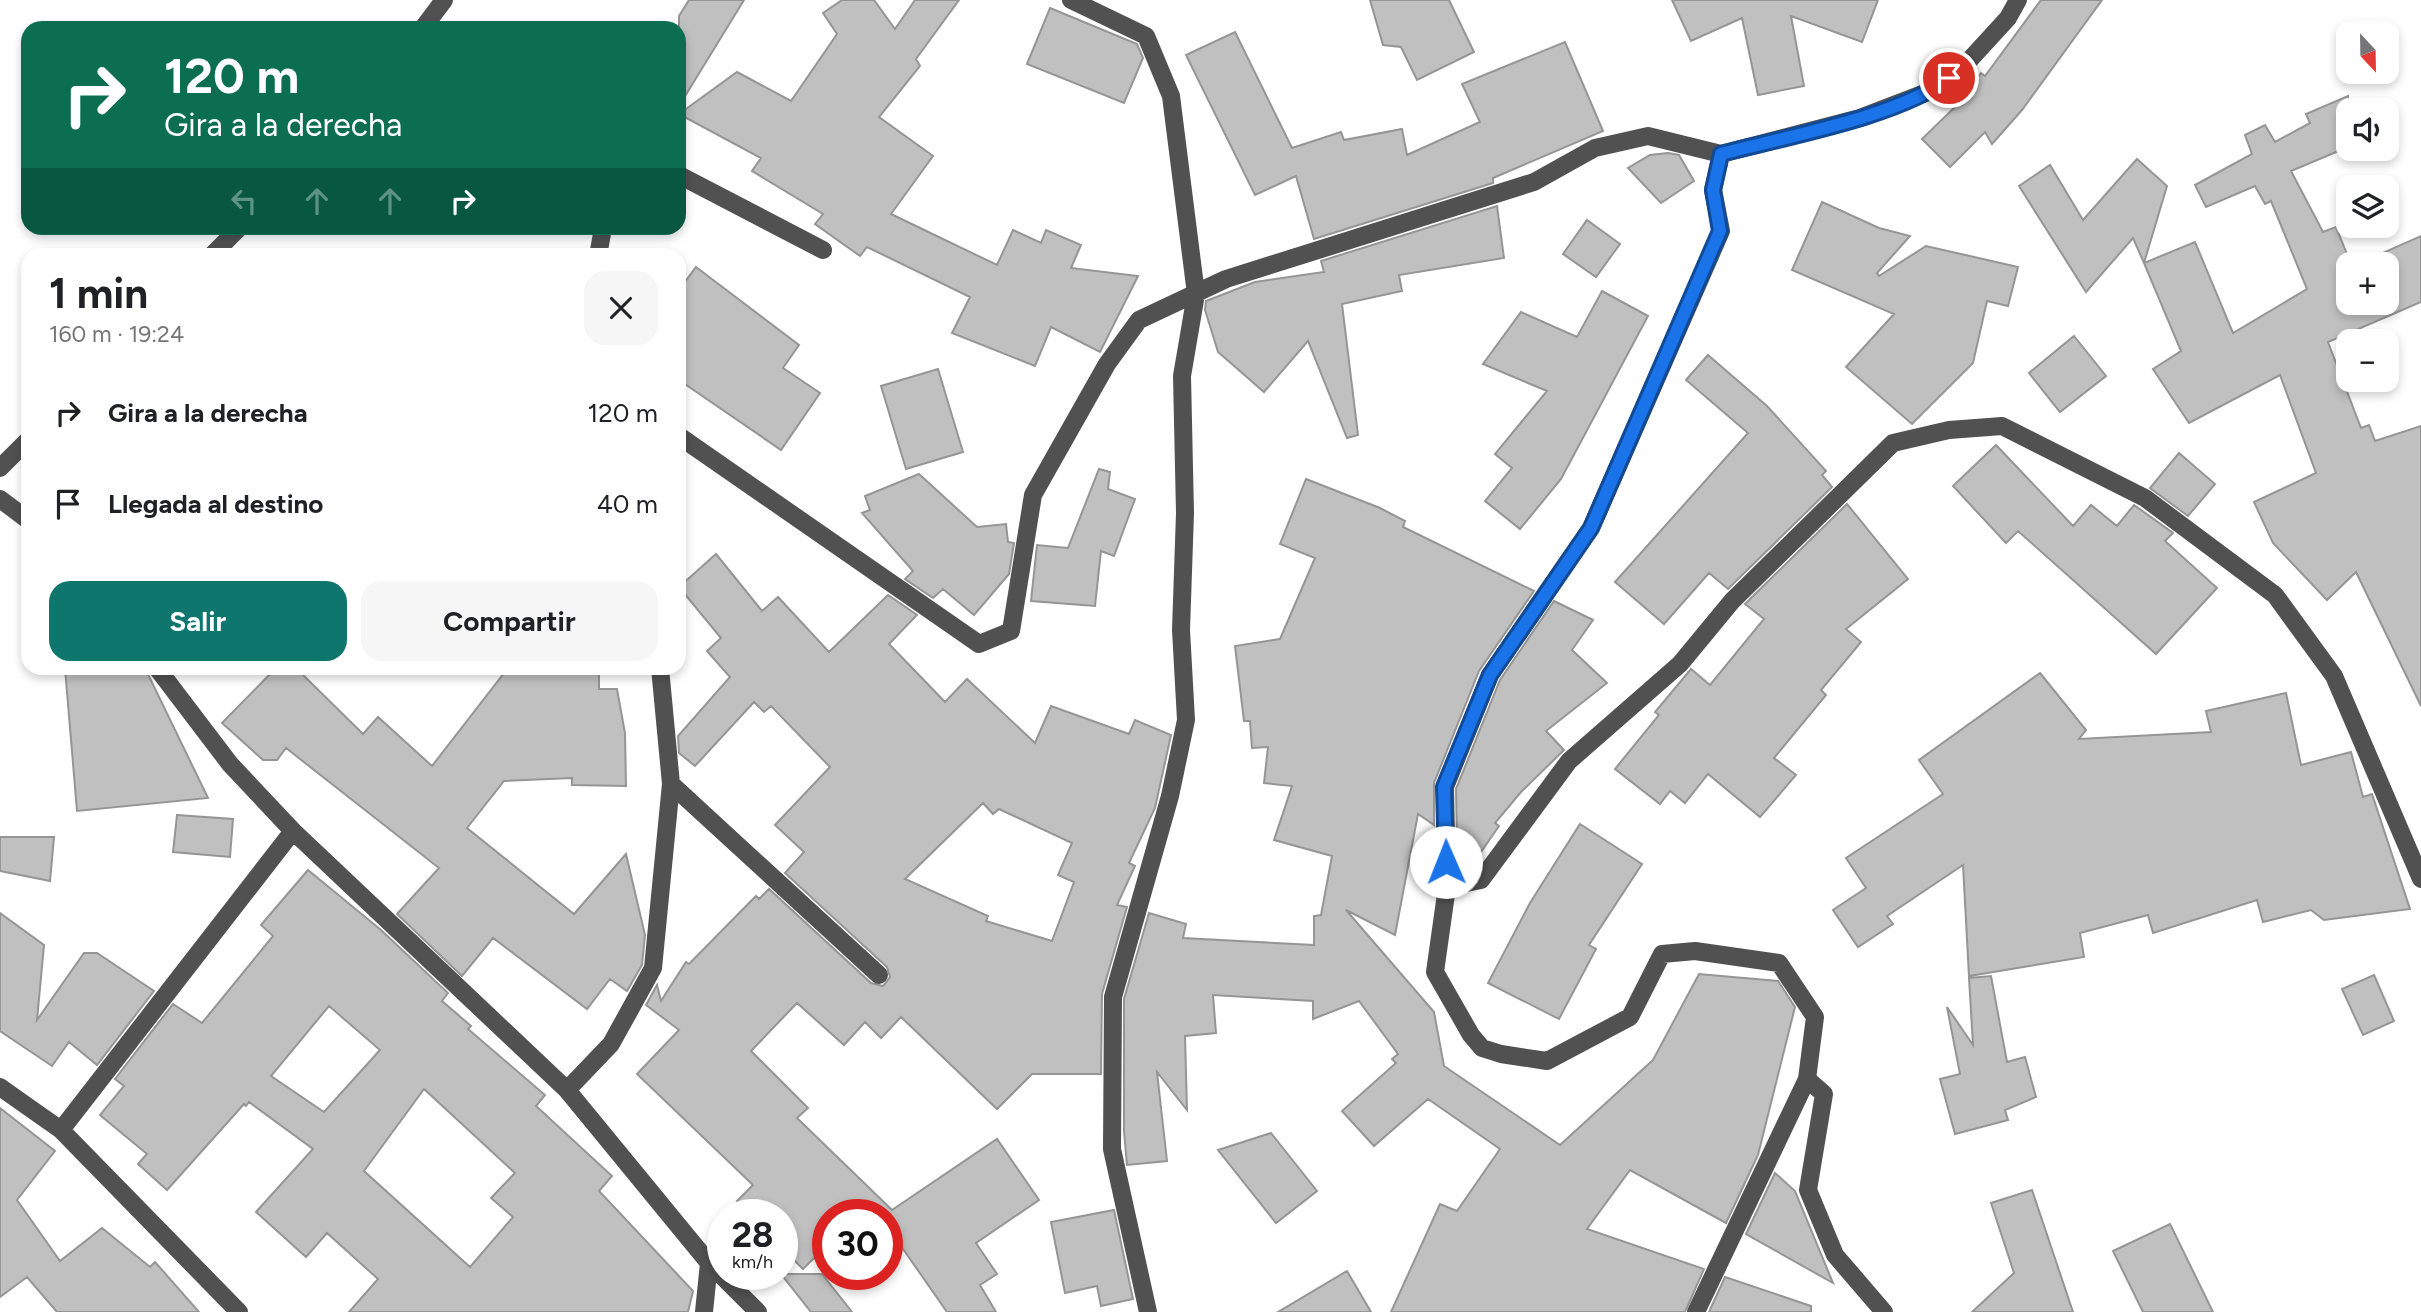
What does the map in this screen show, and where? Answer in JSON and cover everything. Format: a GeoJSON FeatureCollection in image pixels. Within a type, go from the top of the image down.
{"type":"FeatureCollection","features":[{"type":"Feature","properties":{"kind":"street"},"geometry":{"type":"LineString","coordinates":[[428,21],[444,0]]}},
{"type":"Feature","properties":{"kind":"street"},"geometry":{"type":"LineString","coordinates":[[1070,0],[1146,36],[1171,96],[1196,293],[1182,376],[1185,513],[1181,630],[1186,720],[1170,796],[1113,997],[1112,1149],[1148,1312]]}},
{"type":"Feature","properties":{"kind":"street"},"geometry":{"type":"LineString","coordinates":[[686,441],[979,644],[1011,631],[1033,495],[1107,364],[1139,320],[1226,279],[1534,182],[1595,148],[1648,136],[1721,154],[1860,118],[1933,90],[1964,66],[2008,18],[2018,0]]}},
{"type":"Feature","properties":{"kind":"street"},"geometry":{"type":"LineString","coordinates":[[1696,1312],[1807,1079],[1815,1017],[1779,963],[1695,951],[1662,954],[1630,1017],[1548,1061],[1501,1054],[1482,1048],[1471,1035],[1435,972],[1447,887],[1444,787],[1490,675],[1591,528],[1720,231],[1713,190],[1721,154]]}},
{"type":"Feature","properties":{"kind":"street"},"geometry":{"type":"LineString","coordinates":[[686,179],[823,250]]}},
{"type":"Feature","properties":{"kind":"street"},"geometry":{"type":"LineString","coordinates":[[219,248],[232,235]]}},
{"type":"Feature","properties":{"kind":"street"},"geometry":{"type":"LineString","coordinates":[[1447,887],[1481,880],[1569,761],[1680,664],[1732,601],[1893,443],[1948,430],[2002,426],[2145,498],[2275,596],[2334,676],[2421,879]]}},
{"type":"Feature","properties":{"kind":"street"},"geometry":{"type":"LineString","coordinates":[[0,468],[21,447]]}},
{"type":"Feature","properties":{"kind":"street"},"geometry":{"type":"LineString","coordinates":[[0,499],[21,515]]}},
{"type":"Feature","properties":{"kind":"street"},"geometry":{"type":"LineString","coordinates":[[162,675],[230,764],[293,831],[567,1090],[707,1261]]}},
{"type":"Feature","properties":{"kind":"street"},"geometry":{"type":"LineString","coordinates":[[567,1090],[611,1044],[653,968],[671,784],[661,675]]}},
{"type":"Feature","properties":{"kind":"street"},"geometry":{"type":"LineString","coordinates":[[671,784],[879,975]]}},
{"type":"Feature","properties":{"kind":"street"},"geometry":{"type":"LineString","coordinates":[[61,1130],[293,831]]}},
{"type":"Feature","properties":{"kind":"street"},"geometry":{"type":"LineString","coordinates":[[1807,1079],[1824,1094],[1808,1190],[1835,1255],[1884,1312]]}},
{"type":"Feature","properties":{"kind":"street"},"geometry":{"type":"LineString","coordinates":[[0,1087],[61,1130],[239,1312]]}},
{"type":"Feature","properties":{"kind":"street"},"geometry":{"type":"LineString","coordinates":[[704,1312],[707,1283]]}},
{"type":"Feature","properties":{"kind":"street"},"geometry":{"type":"LineString","coordinates":[[736,1290],[758,1312]]}},
{"type":"Feature","properties":{"kind":"building"},"geometry":{"type":"Polygon","coordinates":[[[689,0],[744,0],[686,95],[686,21],[679,21],[679,16],[689,0]]]}},
{"type":"Feature","properties":{"kind":"building"},"geometry":{"type":"Polygon","coordinates":[[[842,0],[874,0],[895,29],[915,0],[959,0],[916,59],[920,66],[879,117],[933,156],[891,214],[997,265],[1013,230],[1041,243],[1046,230],[1081,245],[1071,268],[1138,276],[1100,352],[1051,327],[1035,366],[952,333],[970,297],[867,247],[860,256],[815,224],[823,214],[752,171],[761,158],[686,118],[686,109],[737,72],[791,101],[837,34],[823,13],[842,0]]]}},
{"type":"Feature","properties":{"kind":"building"},"geometry":{"type":"Polygon","coordinates":[[[1370,0],[1449,0],[1474,52],[1417,80],[1401,47],[1383,45],[1370,0]]]}},
{"type":"Feature","properties":{"kind":"building"},"geometry":{"type":"Polygon","coordinates":[[[1672,0],[1878,0],[1862,42],[1791,16],[1804,86],[1758,95],[1742,18],[1691,41],[1672,0]]]}},
{"type":"Feature","properties":{"kind":"building"},"geometry":{"type":"Polygon","coordinates":[[[2041,0],[2102,0],[2022,110],[1992,144],[1985,132],[1950,167],[1922,139],[1955,107],[1953,105],[1981,73],[1985,76],[2041,0]]]}},
{"type":"Feature","properties":{"kind":"building"},"geometry":{"type":"Polygon","coordinates":[[[1050,8],[1137,44],[1143,58],[1124,103],[1027,64],[1050,8]]]}},
{"type":"Feature","properties":{"kind":"building"},"geometry":{"type":"Polygon","coordinates":[[[1235,32],[1292,148],[1341,132],[1344,140],[1402,129],[1407,155],[1480,122],[1462,84],[1565,42],[1603,131],[1493,178],[1493,183],[1314,239],[1296,176],[1255,195],[1186,55],[1235,32]]]}},
{"type":"Feature","properties":{"kind":"building"},"geometry":{"type":"Polygon","coordinates":[[[2336,101],[2336,152],[2291,171],[2323,232],[2336,227],[2336,238],[2340,238],[2346,252],[2336,252],[2336,315],[2391,315],[2358,329],[2336,329],[2336,339],[2328,342],[2336,363],[2336,392],[2347,392],[2361,428],[2369,425],[2375,441],[2421,426],[2421,706],[2356,572],[2327,600],[2273,543],[2254,502],[2316,473],[2280,375],[2189,423],[2153,369],[2181,351],[2144,263],[2195,242],[2233,333],[2307,289],[2271,201],[2265,204],[2255,186],[2206,207],[2195,185],[2252,154],[2245,135],[2265,125],[2275,142],[2310,123],[2306,114],[2336,101]]]}},
{"type":"Feature","properties":{"kind":"building"},"geometry":{"type":"Polygon","coordinates":[[[1650,155],[1679,155],[1694,181],[1661,203],[1628,168],[1650,155]]]}},
{"type":"Feature","properties":{"kind":"building"},"geometry":{"type":"Polygon","coordinates":[[[2137,159],[2167,186],[2144,263],[2133,238],[2086,292],[2019,186],[2050,165],[2083,220],[2137,159]]]}},
{"type":"Feature","properties":{"kind":"building"},"geometry":{"type":"Polygon","coordinates":[[[1822,202],[1879,228],[1910,236],[1877,273],[1879,276],[1926,246],[2018,267],[2008,306],[1987,301],[1973,363],[1912,424],[1846,367],[1894,314],[1792,270],[1822,202]]]}},
{"type":"Feature","properties":{"kind":"building"},"geometry":{"type":"Polygon","coordinates":[[[1497,206],[1504,258],[1399,275],[1402,291],[1342,304],[1358,435],[1347,438],[1308,341],[1264,392],[1218,352],[1205,310],[1206,301],[1255,282],[1324,272],[1321,261],[1497,206]]]}},
{"type":"Feature","properties":{"kind":"building"},"geometry":{"type":"Polygon","coordinates":[[[1587,220],[1620,244],[1596,277],[1563,254],[1587,220]]]}},
{"type":"Feature","properties":{"kind":"building"},"geometry":{"type":"Polygon","coordinates":[[[2421,236],[2421,302],[2399,311],[2399,252],[2385,252],[2421,236]]]}},
{"type":"Feature","properties":{"kind":"building"},"geometry":{"type":"Polygon","coordinates":[[[696,267],[799,345],[783,368],[820,393],[781,450],[686,385],[686,281],[696,267]]]}},
{"type":"Feature","properties":{"kind":"building"},"geometry":{"type":"Polygon","coordinates":[[[1602,291],[1648,316],[1561,479],[1520,529],[1485,501],[1512,468],[1495,454],[1547,391],[1483,364],[1521,312],[1577,337],[1602,291]]]}},
{"type":"Feature","properties":{"kind":"building"},"geometry":{"type":"Polygon","coordinates":[[[2074,336],[2106,376],[2060,412],[2029,373],[2074,336]]]}},
{"type":"Feature","properties":{"kind":"building"},"geometry":{"type":"Polygon","coordinates":[[[1708,355],[1767,406],[1826,471],[1822,475],[1832,487],[1728,589],[1709,573],[1664,624],[1615,582],[1748,433],[1686,380],[1708,355]]]}},
{"type":"Feature","properties":{"kind":"building"},"geometry":{"type":"Polygon","coordinates":[[[938,369],[963,452],[906,469],[881,386],[938,369]]]}},
{"type":"Feature","properties":{"kind":"building"},"geometry":{"type":"Polygon","coordinates":[[[1996,445],[2073,526],[2091,505],[2117,526],[2134,505],[2173,533],[2165,541],[2217,588],[2156,654],[2018,531],[2006,543],[1953,486],[1996,445]]]}},
{"type":"Feature","properties":{"kind":"building"},"geometry":{"type":"Polygon","coordinates":[[[2179,453],[2215,484],[2188,516],[2150,488],[2179,453]]]}},
{"type":"Feature","properties":{"kind":"building"},"geometry":{"type":"Polygon","coordinates":[[[1099,469],[1110,472],[1108,489],[1135,499],[1114,556],[1101,551],[1095,606],[1031,601],[1037,545],[1068,548],[1099,469]]]}},
{"type":"Feature","properties":{"kind":"building"},"geometry":{"type":"Polygon","coordinates":[[[919,474],[977,527],[1006,524],[1008,542],[1014,543],[1009,574],[974,615],[943,589],[933,598],[905,579],[913,571],[862,513],[870,510],[865,496],[919,474]]]}},
{"type":"Feature","properties":{"kind":"building"},"geometry":{"type":"Polygon","coordinates":[[[1306,479],[1380,508],[1405,521],[1403,527],[1534,591],[1479,671],[1434,783],[1434,825],[1418,814],[1395,935],[1346,910],[1434,1012],[1444,1066],[1560,1145],[1653,1060],[1699,974],[1778,981],[1795,1007],[1758,1155],[1726,1223],[1630,1170],[1587,1229],[1704,1269],[1685,1312],[1391,1312],[1440,1204],[1457,1211],[1500,1149],[1428,1099],[1374,1146],[1342,1111],[1396,1063],[1392,1059],[1398,1054],[1359,1001],[1313,1019],[1313,1001],[1213,995],[1216,1033],[1185,1036],[1187,1110],[1157,1072],[1167,1161],[1127,1165],[1124,1131],[1124,999],[1149,913],[1186,924],[1183,938],[1314,945],[1314,916],[1321,915],[1332,856],[1274,840],[1292,786],[1264,783],[1268,747],[1252,748],[1250,721],[1244,721],[1235,646],[1280,639],[1315,558],[1280,544],[1306,479]]]}},
{"type":"Feature","properties":{"kind":"building"},"geometry":{"type":"Polygon","coordinates":[[[1847,504],[1908,579],[1846,629],[1861,642],[1821,690],[1826,695],[1774,758],[1796,775],[1760,817],[1708,774],[1685,803],[1670,791],[1660,804],[1615,769],[1659,715],[1655,712],[1691,669],[1710,685],[1764,619],[1745,604],[1847,504]]]}},
{"type":"Feature","properties":{"kind":"building"},"geometry":{"type":"Polygon","coordinates":[[[716,554],[762,611],[778,597],[829,652],[888,595],[917,615],[889,644],[945,702],[967,679],[1035,743],[1051,706],[1129,734],[1135,720],[1171,735],[1155,808],[1129,863],[1135,866],[1117,905],[1127,907],[1102,994],[1101,1074],[1032,1074],[997,1109],[901,1017],[881,1038],[865,1022],[844,1045],[797,1003],[751,1051],[808,1108],[797,1118],[881,1199],[812,1199],[812,1260],[803,1269],[798,1264],[798,1199],[739,1199],[753,1185],[637,1074],[679,1030],[646,1005],[657,985],[661,1001],[686,962],[689,964],[756,896],[759,899],[769,889],[871,983],[883,986],[890,977],[887,967],[785,873],[804,852],[775,825],[830,767],[771,706],[764,712],[754,702],[695,766],[679,753],[678,736],[730,677],[707,651],[721,638],[686,596],[686,581],[716,554]],[[983,803],[905,879],[988,916],[986,921],[1052,941],[1074,882],[1058,875],[1072,843],[999,809],[993,814],[983,803]]]}},
{"type":"Feature","properties":{"kind":"building"},"geometry":{"type":"Polygon","coordinates":[[[1554,601],[1593,620],[1572,650],[1607,683],[1546,731],[1564,750],[1521,792],[1495,823],[1499,826],[1479,855],[1457,841],[1456,789],[1500,680],[1554,601]]]}},
{"type":"Feature","properties":{"kind":"building"},"geometry":{"type":"Polygon","coordinates":[[[2040,673],[2086,730],[2079,739],[2211,732],[2206,711],[2286,693],[2301,765],[2351,752],[2363,797],[2372,794],[2410,909],[2324,920],[2311,910],[2263,922],[2257,900],[2153,933],[2148,915],[2080,933],[2084,957],[1969,976],[1963,865],[1887,916],[1893,924],[1858,947],[1833,910],[1866,888],[1846,858],[1943,794],[1919,760],[2040,673]]]}},
{"type":"Feature","properties":{"kind":"building"},"geometry":{"type":"Polygon","coordinates":[[[66,675],[148,675],[208,798],[77,811],[66,675]]]}},
{"type":"Feature","properties":{"kind":"building"},"geometry":{"type":"Polygon","coordinates":[[[269,675],[303,675],[363,734],[378,717],[432,766],[503,675],[599,675],[599,689],[617,689],[625,733],[626,786],[572,785],[572,778],[504,781],[467,828],[574,914],[626,854],[645,935],[642,965],[627,991],[610,979],[587,1009],[493,938],[462,976],[397,914],[439,868],[286,748],[277,760],[263,760],[222,723],[269,675]]]}},
{"type":"Feature","properties":{"kind":"building"},"geometry":{"type":"Polygon","coordinates":[[[177,815],[233,819],[230,857],[173,852],[177,815]]]}},
{"type":"Feature","properties":{"kind":"building"},"geometry":{"type":"Polygon","coordinates":[[[1580,824],[1642,864],[1589,945],[1596,949],[1559,1019],[1488,983],[1530,903],[1580,824]]]}},
{"type":"Feature","properties":{"kind":"building"},"geometry":{"type":"Polygon","coordinates":[[[0,837],[54,837],[50,881],[0,871],[0,837]]]}},
{"type":"Feature","properties":{"kind":"building"},"geometry":{"type":"Polygon","coordinates":[[[308,870],[381,930],[448,993],[442,1001],[471,1026],[468,1029],[545,1095],[536,1106],[612,1176],[599,1191],[693,1291],[688,1312],[349,1312],[378,1279],[327,1233],[306,1257],[256,1212],[313,1149],[249,1102],[246,1106],[244,1104],[167,1190],[138,1164],[147,1154],[100,1115],[124,1086],[115,1079],[173,1004],[202,1023],[273,936],[261,925],[308,870]],[[329,1006],[271,1076],[324,1112],[380,1050],[329,1006]],[[424,1089],[364,1171],[470,1267],[513,1217],[491,1198],[515,1173],[424,1089]]]}},
{"type":"Feature","properties":{"kind":"building"},"geometry":{"type":"Polygon","coordinates":[[[0,913],[44,945],[37,1020],[84,953],[97,953],[154,991],[97,1065],[69,1042],[52,1066],[0,1031],[0,913]]]}},
{"type":"Feature","properties":{"kind":"building"},"geometry":{"type":"Polygon","coordinates":[[[2374,975],[2394,1021],[2363,1035],[2342,989],[2374,975]]]}},
{"type":"Feature","properties":{"kind":"building"},"geometry":{"type":"Polygon","coordinates":[[[1991,976],[2007,1062],[2025,1057],[2036,1097],[2005,1110],[2008,1120],[1955,1134],[1940,1079],[1960,1074],[1947,1007],[1973,1045],[1969,978],[1991,976]]]}},
{"type":"Feature","properties":{"kind":"building"},"geometry":{"type":"Polygon","coordinates":[[[0,1108],[55,1151],[17,1200],[60,1261],[102,1228],[150,1267],[155,1262],[199,1312],[57,1312],[27,1277],[0,1297],[0,1108]]]}},
{"type":"Feature","properties":{"kind":"building"},"geometry":{"type":"Polygon","coordinates":[[[1271,1133],[1317,1191],[1276,1223],[1218,1150],[1271,1133]]]}},
{"type":"Feature","properties":{"kind":"building"},"geometry":{"type":"Polygon","coordinates":[[[997,1139],[1039,1200],[976,1243],[997,1274],[980,1285],[996,1312],[947,1312],[903,1249],[903,1203],[997,1139]]]}},
{"type":"Feature","properties":{"kind":"building"},"geometry":{"type":"Polygon","coordinates":[[[1775,1173],[1795,1191],[1833,1283],[1746,1234],[1775,1173]]]}},
{"type":"Feature","properties":{"kind":"building"},"geometry":{"type":"Polygon","coordinates":[[[2032,1190],[2073,1312],[1972,1312],[2014,1273],[1991,1203],[2032,1190]]]}},
{"type":"Feature","properties":{"kind":"building"},"geometry":{"type":"Polygon","coordinates":[[[1114,1210],[1133,1299],[1101,1306],[1097,1286],[1065,1293],[1051,1222],[1114,1210]]]}},
{"type":"Feature","properties":{"kind":"building"},"geometry":{"type":"Polygon","coordinates":[[[2170,1224],[2213,1312],[2143,1312],[2113,1251],[2170,1224]]]}},
{"type":"Feature","properties":{"kind":"building"},"geometry":{"type":"Polygon","coordinates":[[[1347,1271],[1371,1312],[1278,1312],[1347,1271]]]}},
{"type":"Feature","properties":{"kind":"building"},"geometry":{"type":"Polygon","coordinates":[[[798,1274],[812,1274],[812,1290],[835,1290],[852,1312],[811,1312],[794,1290],[798,1290],[798,1274]]]}},
{"type":"Feature","properties":{"kind":"building"},"geometry":{"type":"Polygon","coordinates":[[[1725,1277],[1811,1306],[1811,1312],[1709,1312],[1725,1277]]]}},
{"type":"Feature","properties":{"kind":"route"},"geometry":{"type":"LineString","coordinates":[[1446,862],[1444,787],[1490,675],[1591,528],[1630,432],[1720,231],[1713,190],[1721,154],[1860,118],[1933,90],[1949,78]]}}]}
